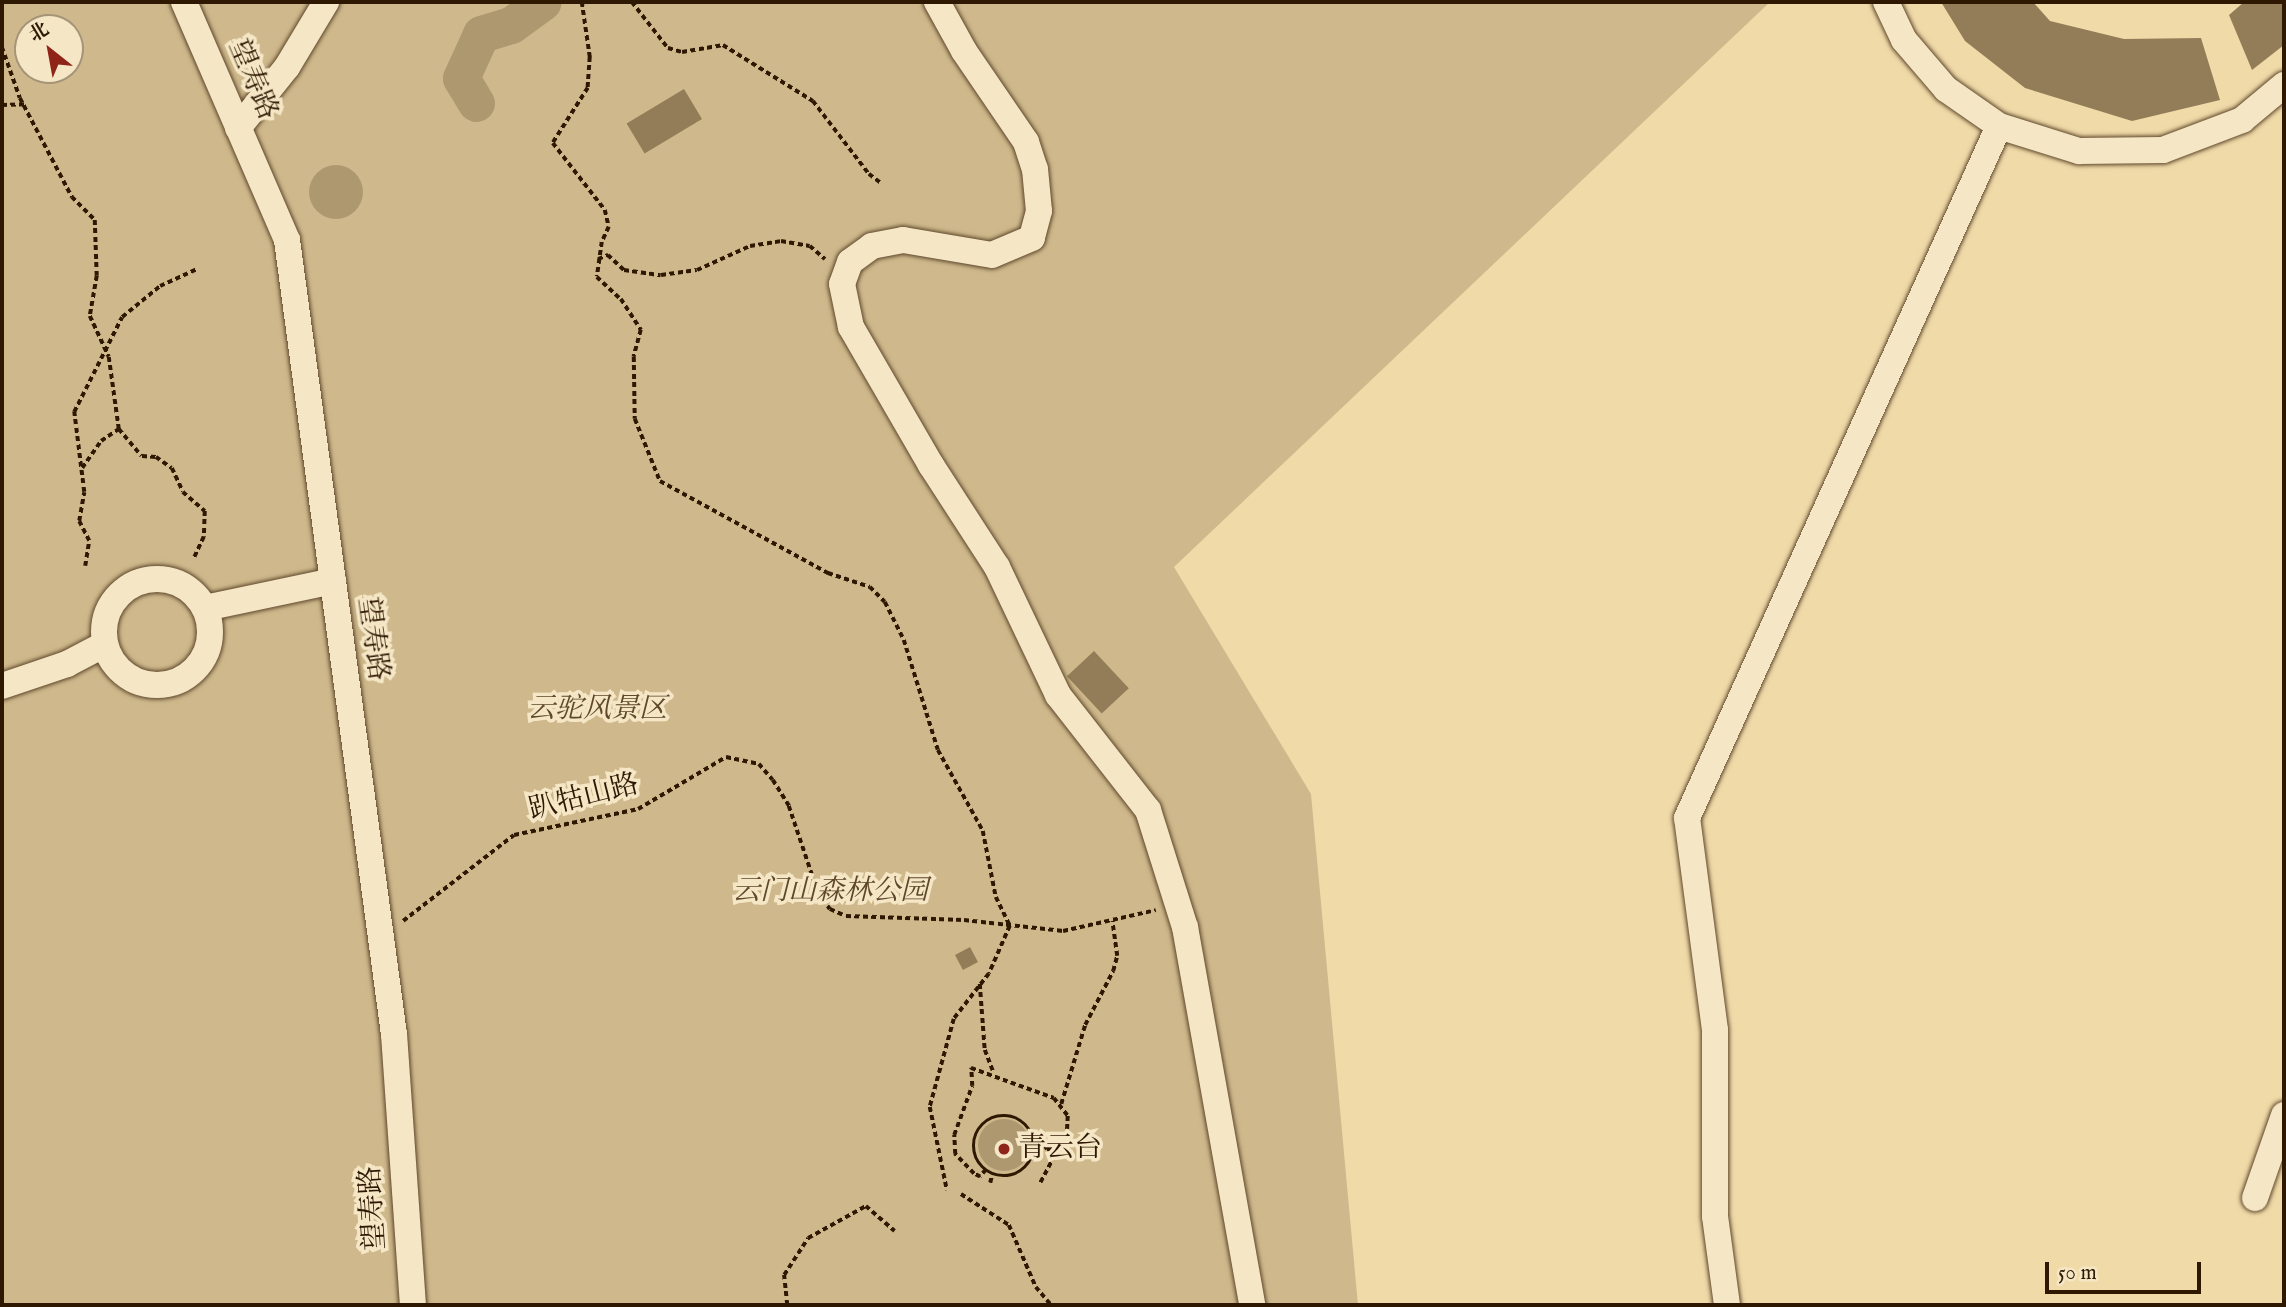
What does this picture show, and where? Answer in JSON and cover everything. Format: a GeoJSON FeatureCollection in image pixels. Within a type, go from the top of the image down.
{"type":"FeatureCollection","features":[{"type":"Feature","properties":{"kind":"street","name":"望寿路"},"geometry":{"type":"LineString","coordinates":[[184,2],[287,240],[394,1034],[413,1305]]}},
{"type":"Feature","properties":{"kind":"street"},"geometry":{"type":"LineString","coordinates":[[238,128],[287,67],[326,2]]}},
{"type":"Feature","properties":{"kind":"street"},"geometry":{"type":"LineString","coordinates":[[937,2],[964,51],[1026,142],[1035,169],[1039,211],[1032,238],[1016,249],[992,255],[903,240],[872,246],[850,262],[842,284],[851,327],[931,465],[997,567],[1058,695],[1112,758],[1149,810],[1178,904],[1207,1031],[1252,1305]]}},
{"type":"Feature","properties":{"kind":"street"},"geometry":{"type":"LineString","coordinates":[[1886,2],[1904,40],[1946,89],[1999,126],[2079,152],[2163,150],[2242,120],[2284,85]]}},
{"type":"Feature","properties":{"kind":"street"},"geometry":{"type":"LineString","coordinates":[[1727,1305],[1715,1216],[1715,1030],[1687,818],[1999,126]]}},
{"type":"Feature","properties":{"kind":"street"},"geometry":{"type":"LineString","coordinates":[[153,578],[184,585],[205,608],[210,642],[192,672],[177,681],[143,684],[127,676],[115,664],[105,644],[106,616],[113,602],[137,582],[153,578]]}},
{"type":"Feature","properties":{"kind":"street"},"geometry":{"type":"LineString","coordinates":[[205,608],[333,581]]}},
{"type":"Feature","properties":{"kind":"street"},"geometry":{"type":"LineString","coordinates":[[2,686],[67,664],[105,644]]}},
{"type":"Feature","properties":{"kind":"street"},"geometry":{"type":"LineString","coordinates":[[2255,1198],[2284,1115]]}},
{"type":"Feature","properties":{"kind":"path"},"geometry":{"type":"LineString","coordinates":[[582,2],[590,57],[588,88],[553,143],[605,210],[609,227],[598,258],[597,277],[621,299],[642,330],[634,357],[635,419],[660,481],[828,573],[870,587],[885,602],[904,640],[938,750],[983,831],[996,897],[1010,926],[1006,942],[954,1019],[930,1107],[947,1190]]}},
{"type":"Feature","properties":{"kind":"path"},"geometry":{"type":"LineString","coordinates":[[632,2],[668,48],[682,52],[723,45],[813,101],[869,174],[881,184]]}},
{"type":"Feature","properties":{"kind":"path"},"geometry":{"type":"LineString","coordinates":[[2,47],[26,104],[72,197],[95,220],[97,276],[90,316],[105,351],[119,429],[142,456],[156,457],[172,468],[183,492],[205,511],[204,537],[194,558]]}},
{"type":"Feature","properties":{"kind":"path"},"geometry":{"type":"LineString","coordinates":[[2,105],[26,104]]}},
{"type":"Feature","properties":{"kind":"path"},"geometry":{"type":"LineString","coordinates":[[598,258],[608,255],[624,270],[661,275],[697,270],[750,246],[781,241],[810,246],[825,258]]}},
{"type":"Feature","properties":{"kind":"path"},"geometry":{"type":"LineString","coordinates":[[85,566],[89,541],[79,521],[84,492],[74,412],[122,317],[160,286],[197,269]]}},
{"type":"Feature","properties":{"kind":"path"},"geometry":{"type":"LineString","coordinates":[[80,470],[101,441],[119,429]]}},
{"type":"Feature","properties":{"kind":"path","name":"趴牯山路"},"geometry":{"type":"LineString","coordinates":[[380,934],[514,835],[638,809],[726,757],[759,764],[773,780],[789,806],[818,892],[830,909],[880,920],[933,918],[1063,931],[1178,904]]}},
{"type":"Feature","properties":{"kind":"path"},"geometry":{"type":"LineString","coordinates":[[1061,1104],[1085,1025],[1113,971],[1117,956],[1112,921]]}},
{"type":"Feature","properties":{"kind":"path"},"geometry":{"type":"LineString","coordinates":[[980,984],[985,1050],[993,1073]]}},
{"type":"Feature","properties":{"kind":"path"},"geometry":{"type":"LineString","coordinates":[[986,1170],[980,1177],[961,1165],[954,1135],[972,1086],[971,1068],[993,1073],[1061,1104],[1068,1116],[1060,1149],[1040,1184]]}},
{"type":"Feature","properties":{"kind":"path"},"geometry":{"type":"LineString","coordinates":[[1016,1117],[1030,1128],[1034,1141],[1031,1160],[1021,1171],[992,1174],[986,1170],[976,1158],[974,1144],[979,1129],[992,1118],[1016,1117]]}},
{"type":"Feature","properties":{"kind":"path"},"geometry":{"type":"LineString","coordinates":[[1034,1141],[1041,1139],[1047,1149],[1060,1149]]}},
{"type":"Feature","properties":{"kind":"path"},"geometry":{"type":"LineString","coordinates":[[990,1183],[992,1174]]}},
{"type":"Feature","properties":{"kind":"path"},"geometry":{"type":"LineString","coordinates":[[961,1194],[1009,1225],[1036,1287],[1051,1305]]}},
{"type":"Feature","properties":{"kind":"path"},"geometry":{"type":"LineString","coordinates":[[787,1305],[784,1275],[808,1238],[866,1206],[895,1231]]}},
{"type":"Feature","properties":{"kind":"green space","name":"云门山森林公园"},"geometry":{"type":"Polygon","coordinates":[[[2,2],[1770,2],[1174,567],[1311,794],[1358,1305],[2,1305],[2,2]]]}},
{"type":"Feature","properties":{"kind":"shaded area"},"geometry":{"type":"Polygon","coordinates":[[[336,165],[355,173],[363,192],[355,211],[336,219],[317,211],[309,192],[317,173],[336,165]]]}},
{"type":"Feature","properties":{"kind":"shaded area","name":"青云台"},"geometry":{"type":"Polygon","coordinates":[[[1004,1119],[1014,1121],[1022,1127],[1028,1135],[1028,1155],[1022,1163],[1014,1169],[1004,1171],[994,1169],[986,1163],[980,1155],[978,1145],[980,1135],[986,1127],[994,1121],[1004,1119]]]}},
{"type":"Feature","properties":{"kind":"building"},"geometry":{"type":"Polygon","coordinates":[[[1941,2],[2033,2],[2050,21],[2124,39],[2201,38],[2220,100],[2132,121],[2025,88],[1965,41],[1941,2]]]}},
{"type":"Feature","properties":{"kind":"building"},"geometry":{"type":"Polygon","coordinates":[[[2244,2],[2284,2],[2284,45],[2252,70],[2229,15],[2244,2]]]}},
{"type":"Feature","properties":{"kind":"building"},"geometry":{"type":"Polygon","coordinates":[[[684,89],[702,119],[645,154],[627,124],[684,89]]]}},
{"type":"Feature","properties":{"kind":"building"},"geometry":{"type":"Polygon","coordinates":[[[1094,651],[1129,688],[1102,714],[1067,676],[1094,651]]]}},
{"type":"Feature","properties":{"kind":"building"},"geometry":{"type":"Polygon","coordinates":[[[970,947],[978,962],[963,970],[955,955],[970,947]]]}},
{"type":"Feature","properties":{"kind":"waterway"},"geometry":{"type":"LineString","coordinates":[[476,103],[461,78],[481,34],[511,25],[543,2]]}},
{"type":"Feature","properties":{"kind":"place","name":"青云台"},"geometry":{"type":"Point","coordinates":[1004,1149]}},
{"type":"Feature","properties":{"kind":"park label","name":"云驼风景区"},"geometry":{"type":"Point","coordinates":[597,710]}}]}
